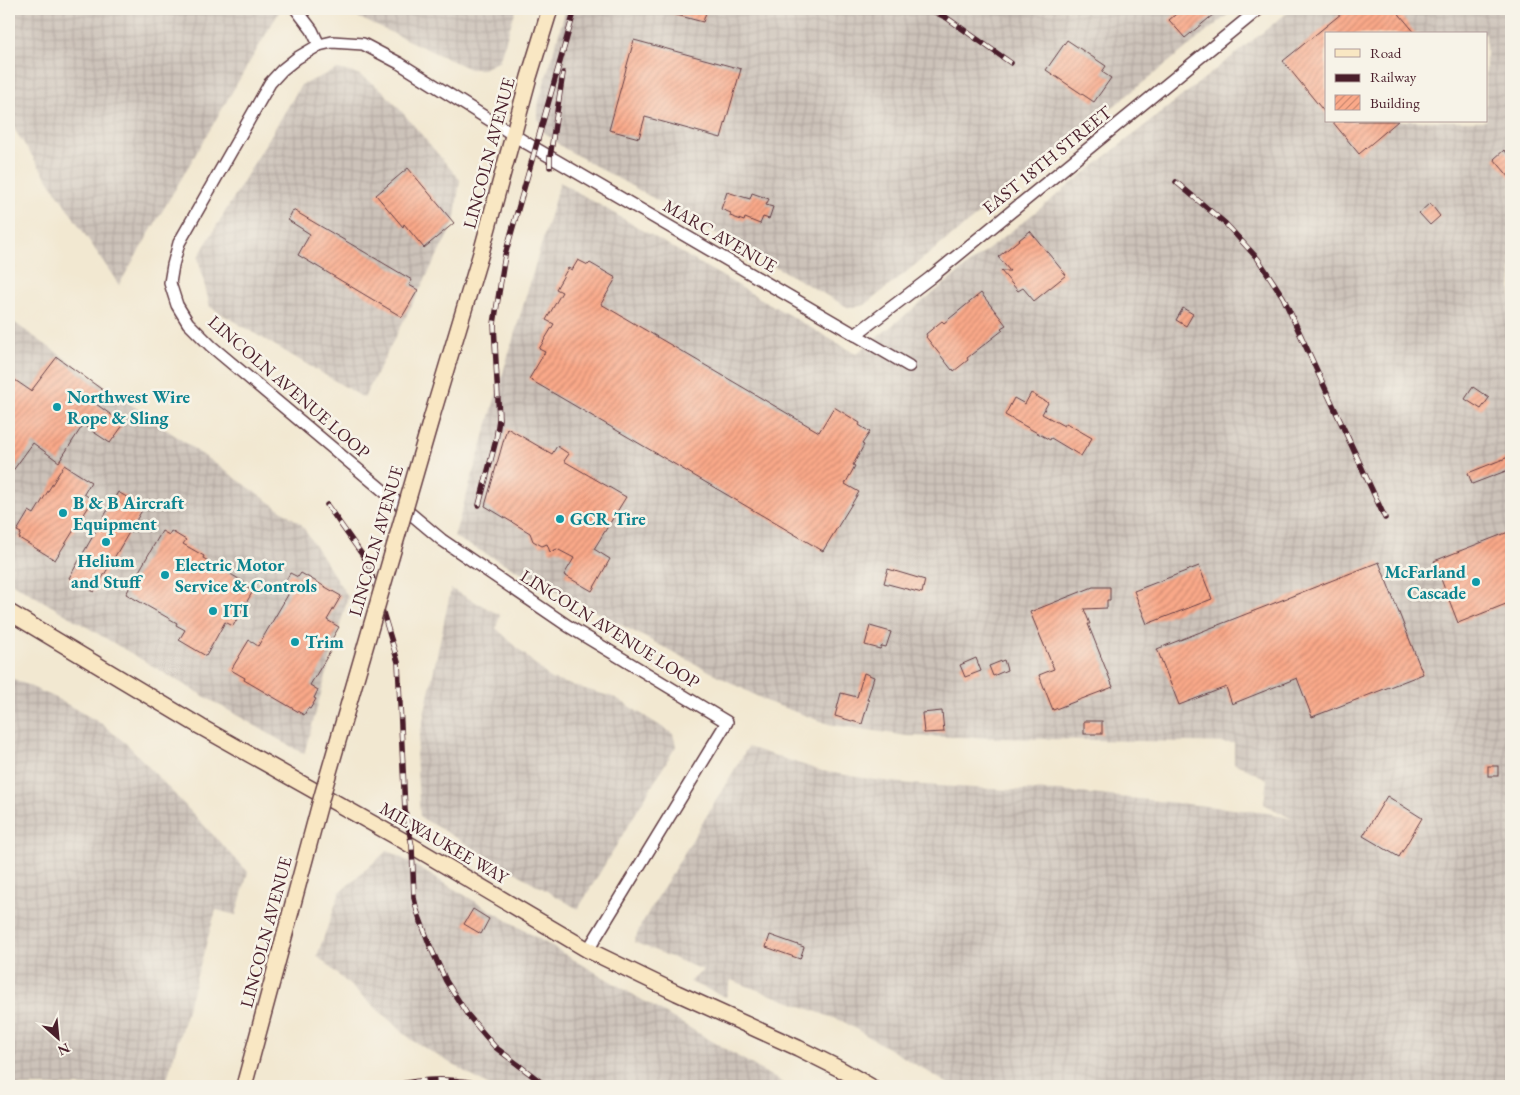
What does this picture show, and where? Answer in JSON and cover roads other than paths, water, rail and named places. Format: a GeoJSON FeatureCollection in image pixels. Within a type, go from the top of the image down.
{"type":"FeatureCollection","features":[{"type":"Feature","properties":{"kind":"street"},"geometry":{"type":"LineString","coordinates":[[296,9],[312,30],[319,45]]}},
{"type":"Feature","properties":{"kind":"street","name":"LINCOLN AVENUE"},"geometry":{"type":"LineString","coordinates":[[244,1086],[322,796],[481,253],[550,9]]}},
{"type":"Feature","properties":{"kind":"street","name":"EAST 18TH STREET"},"geometry":{"type":"LineString","coordinates":[[854,335],[937,272],[1259,9]]}},
{"type":"Feature","properties":{"kind":"street","name":"LINCOLN AVENUE LOOP"},"geometry":{"type":"LineString","coordinates":[[513,135],[399,63],[363,44],[332,42],[319,45],[297,58],[270,83],[178,243],[170,283],[177,304],[188,323],[211,346],[442,540],[568,626],[727,722],[588,950]]}},
{"type":"Feature","properties":{"kind":"street","name":"MARC AVENUE"},"geometry":{"type":"LineString","coordinates":[[513,135],[909,366]]}},
{"type":"Feature","properties":{"kind":"street","name":"MILWAUKEE WAY"},"geometry":{"type":"LineString","coordinates":[[9,612],[201,727],[402,840],[588,950],[798,1048],[870,1086]]}},
{"type":"Feature","properties":{"kind":"railway"},"geometry":{"type":"LineString","coordinates":[[479,505],[496,440],[499,419],[494,324],[505,255],[575,9]]}},
{"type":"Feature","properties":{"kind":"railway"},"geometry":{"type":"LineString","coordinates":[[929,9],[947,18],[1011,63]]}},
{"type":"Feature","properties":{"kind":"railway"},"geometry":{"type":"LineString","coordinates":[[550,167],[563,73]]}},
{"type":"Feature","properties":{"kind":"railway"},"geometry":{"type":"LineString","coordinates":[[1176,182],[1225,223],[1258,259],[1283,297],[1385,518]]}},
{"type":"Feature","properties":{"kind":"railway"},"geometry":{"type":"LineString","coordinates":[[327,505],[368,563],[398,662],[405,810],[412,846],[414,898],[430,946],[446,981],[467,1014],[495,1047],[546,1086]]}},
{"type":"Feature","properties":{"kind":"railway"},"geometry":{"type":"LineString","coordinates":[[393,1086],[440,1080],[476,1083],[487,1086]]}},
{"type":"Feature","properties":{"kind":"place","name":"Northwest Wire Rope & Sling"},"geometry":{"type":"Point","coordinates":[57,407]}},
{"type":"Feature","properties":{"kind":"place","name":"B & B Aircraft Equipment"},"geometry":{"type":"Point","coordinates":[63,513]}},
{"type":"Feature","properties":{"kind":"place","name":"GCR Tire"},"geometry":{"type":"Point","coordinates":[560,519]}},
{"type":"Feature","properties":{"kind":"place","name":"Helium and Stuff"},"geometry":{"type":"Point","coordinates":[106,542]}},
{"type":"Feature","properties":{"kind":"place","name":"Electric Motor Service & Controls"},"geometry":{"type":"Point","coordinates":[165,575]}},
{"type":"Feature","properties":{"kind":"place","name":"McFarland Cascade"},"geometry":{"type":"Point","coordinates":[1476,582]}},
{"type":"Feature","properties":{"kind":"place","name":"ITI"},"geometry":{"type":"Point","coordinates":[213,611]}},
{"type":"Feature","properties":{"kind":"place","name":"Trim"},"geometry":{"type":"Point","coordinates":[295,642]}}]}
